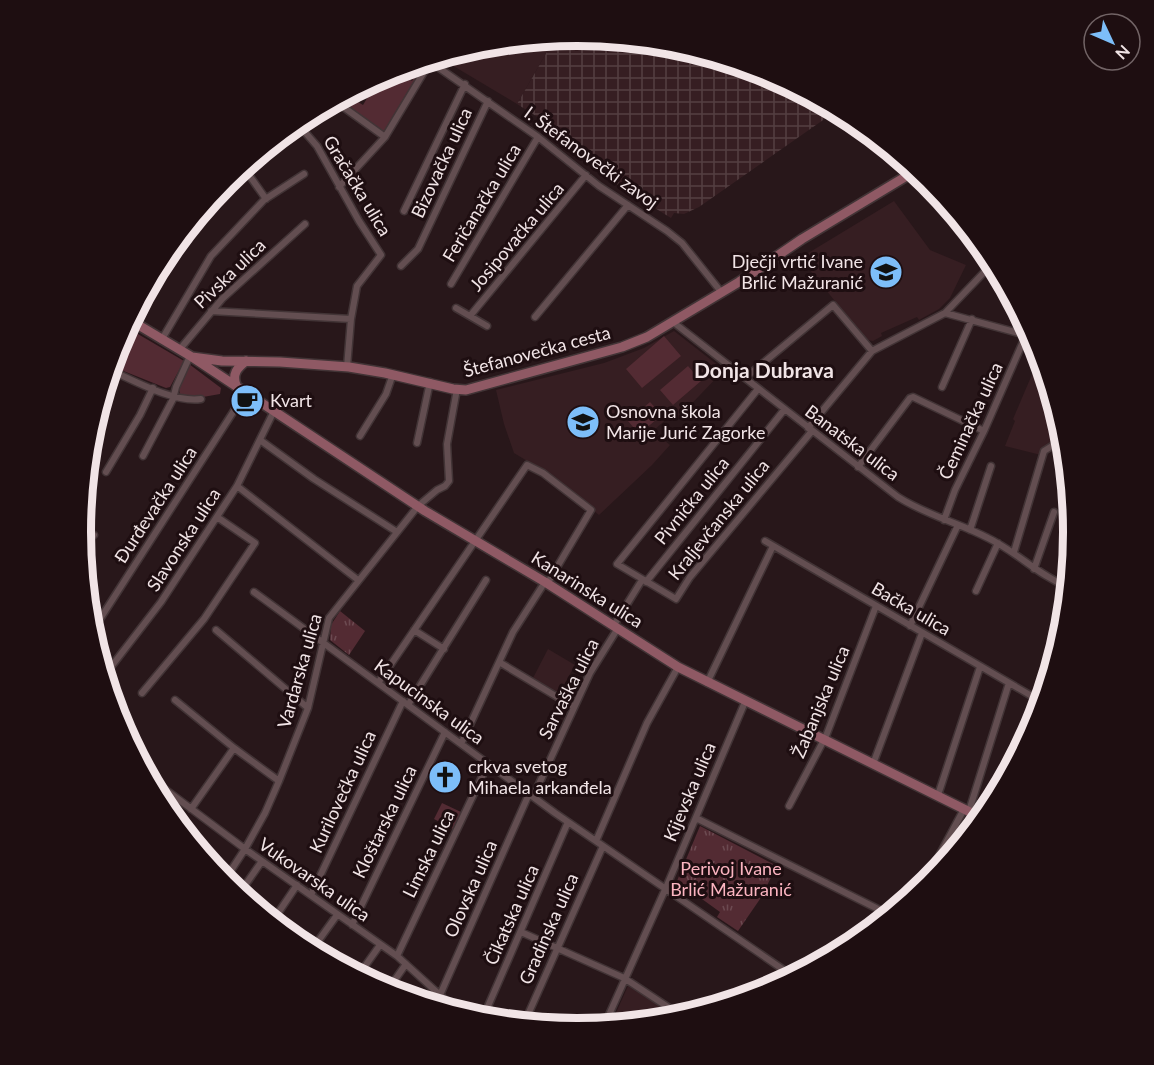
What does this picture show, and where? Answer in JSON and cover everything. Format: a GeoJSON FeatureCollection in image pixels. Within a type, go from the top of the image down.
{"type":"FeatureCollection","features":[{"type":"Feature","properties":{"kind":"street","name":"I. Štefanovečki zavoj"},"geometry":{"type":"LineString","coordinates":[[439,67],[682,243],[722,293]]}},
{"type":"Feature","properties":{"kind":"street"},"geometry":{"type":"LineString","coordinates":[[339,187],[385,137],[424,71]]}},
{"type":"Feature","properties":{"kind":"street"},"geometry":{"type":"LineString","coordinates":[[404,211],[465,84]]}},
{"type":"Feature","properties":{"kind":"street","name":"Bizovačka ulica"},"geometry":{"type":"LineString","coordinates":[[401,266],[418,249],[488,101]]}},
{"type":"Feature","properties":{"kind":"street"},"geometry":{"type":"LineString","coordinates":[[343,107],[385,137]]}},
{"type":"Feature","properties":{"kind":"street","name":"Gračačka ulica"},"geometry":{"type":"LineString","coordinates":[[304,131],[317,146],[381,255],[357,286],[351,319],[347,367]]}},
{"type":"Feature","properties":{"kind":"street","name":"Feričanačka ulica"},"geometry":{"type":"LineString","coordinates":[[451,284],[538,137]]}},
{"type":"Feature","properties":{"kind":"street"},"geometry":{"type":"LineString","coordinates":[[162,339],[220,244],[266,199],[304,174]]}},
{"type":"Feature","properties":{"kind":"street"},"geometry":{"type":"LineString","coordinates":[[249,175],[266,199]]}},
{"type":"Feature","properties":{"kind":"street","name":"Josipovačka ulica"},"geometry":{"type":"LineString","coordinates":[[470,316],[576,190],[586,175]]}},
{"type":"Feature","properties":{"kind":"street","name":"Štefanovečka cesta"},"geometry":{"type":"LineString","coordinates":[[138,325],[191,356],[347,367],[393,374],[466,390],[622,347],[647,337],[722,293],[802,239],[907,176]]}},
{"type":"Feature","properties":{"kind":"street"},"geometry":{"type":"LineString","coordinates":[[535,316],[628,205]]}},
{"type":"Feature","properties":{"kind":"street","name":"Pivska ulica"},"geometry":{"type":"LineString","coordinates":[[180,350],[211,310],[305,224]]}},
{"type":"Feature","properties":{"kind":"street"},"geometry":{"type":"LineString","coordinates":[[745,378],[833,305],[872,351],[945,313],[986,270]]}},
{"type":"Feature","properties":{"kind":"street","name":"Josipovačka ulica"},"geometry":{"type":"LineString","coordinates":[[456,308],[487,326]]}},
{"type":"Feature","properties":{"kind":"street"},"geometry":{"type":"LineString","coordinates":[[211,310],[351,319]]}},
{"type":"Feature","properties":{"kind":"street"},"geometry":{"type":"LineString","coordinates":[[945,313],[1020,333]]}},
{"type":"Feature","properties":{"kind":"street"},"geometry":{"type":"LineString","coordinates":[[942,387],[972,320]]}},
{"type":"Feature","properties":{"kind":"street","name":"Banatska ulica"},"geometry":{"type":"LineString","coordinates":[[673,322],[858,467],[911,505],[998,543],[1014,552],[1034,569],[1060,583]]}},
{"type":"Feature","properties":{"kind":"street","name":"Čeminačka ulica"},"geometry":{"type":"LineString","coordinates":[[944,520],[955,490],[1025,345]]}},
{"type":"Feature","properties":{"kind":"street","name":"Kraljevčanska ulica"},"geometry":{"type":"LineString","coordinates":[[644,581],[676,599],[872,351]]}},
{"type":"Feature","properties":{"kind":"street"},"geometry":{"type":"LineString","coordinates":[[143,456],[191,356]]}},
{"type":"Feature","properties":{"kind":"street","name":"Kanarinska ulica"},"geometry":{"type":"LineString","coordinates":[[191,356],[418,506],[616,626],[678,667],[973,814]]}},
{"type":"Feature","properties":{"kind":"street"},"geometry":{"type":"LineString","coordinates":[[236,385],[234,378],[236,371],[246,361]]}},
{"type":"Feature","properties":{"kind":"street"},"geometry":{"type":"LineString","coordinates":[[118,373],[174,395],[201,399]]}},
{"type":"Feature","properties":{"kind":"street"},"geometry":{"type":"LineString","coordinates":[[360,436],[386,394],[393,374]]}},
{"type":"Feature","properties":{"kind":"street"},"geometry":{"type":"LineString","coordinates":[[417,443],[430,382]]}},
{"type":"Feature","properties":{"kind":"street"},"geometry":{"type":"LineString","coordinates":[[106,472],[153,388]]}},
{"type":"Feature","properties":{"kind":"street","name":"Vardarska ulica"},"geometry":{"type":"LineString","coordinates":[[230,872],[265,813],[308,708],[329,618],[418,506],[449,481],[447,444],[457,389]]}},
{"type":"Feature","properties":{"kind":"street"},"geometry":{"type":"LineString","coordinates":[[644,581],[617,564],[758,389]]}},
{"type":"Feature","properties":{"kind":"street","name":"Đurđevačka ulica"},"geometry":{"type":"LineString","coordinates":[[99,621],[246,392]]}},
{"type":"Feature","properties":{"kind":"street"},"geometry":{"type":"LineString","coordinates":[[858,467],[913,397],[984,431]]}},
{"type":"Feature","properties":{"kind":"street","name":"Pivnička ulica"},"geometry":{"type":"LineString","coordinates":[[616,626],[644,581],[784,410]]}},
{"type":"Feature","properties":{"kind":"street","name":"Slavonska ulica"},"geometry":{"type":"LineString","coordinates":[[111,667],[154,612],[237,486],[274,411]]}},
{"type":"Feature","properties":{"kind":"street"},"geometry":{"type":"LineString","coordinates":[[260,440],[314,479],[397,532]]}},
{"type":"Feature","properties":{"kind":"street"},"geometry":{"type":"LineString","coordinates":[[1014,552],[1044,451],[1055,446]]}},
{"type":"Feature","properties":{"kind":"street"},"geometry":{"type":"LineString","coordinates":[[378,683],[527,465],[543,473],[591,510],[513,632],[461,744]]}},
{"type":"Feature","properties":{"kind":"street"},"geometry":{"type":"LineString","coordinates":[[970,530],[992,466]]}},
{"type":"Feature","properties":{"kind":"street"},"geometry":{"type":"LineString","coordinates":[[237,486],[358,580]]}},
{"type":"Feature","properties":{"kind":"street"},"geometry":{"type":"LineString","coordinates":[[1034,569],[1054,512]]}},
{"type":"Feature","properties":{"kind":"street"},"geometry":{"type":"LineString","coordinates":[[142,693],[204,619],[255,543],[217,517]]}},
{"type":"Feature","properties":{"kind":"street"},"geometry":{"type":"LineString","coordinates":[[910,626],[958,525]]}},
{"type":"Feature","properties":{"kind":"street","name":"Bačka ulica"},"geometry":{"type":"LineString","coordinates":[[765,541],[1034,698]]}},
{"type":"Feature","properties":{"kind":"street"},"geometry":{"type":"LineString","coordinates":[[976,591],[998,543]]}},
{"type":"Feature","properties":{"kind":"street"},"geometry":{"type":"LineString","coordinates":[[707,683],[773,546]]}},
{"type":"Feature","properties":{"kind":"street","name":"Kurilovečka ulica"},"geometry":{"type":"LineString","coordinates":[[311,895],[405,703],[444,650],[486,580]]}},
{"type":"Feature","properties":{"kind":"street","name":"Kapucinska ulica"},"geometry":{"type":"LineString","coordinates":[[254,592],[531,796],[786,971]]}},
{"type":"Feature","properties":{"kind":"street","name":"Žabanjska ulica"},"geometry":{"type":"LineString","coordinates":[[789,806],[824,741],[876,606]]}},
{"type":"Feature","properties":{"kind":"street","name":"Sarvaška ulica"},"geometry":{"type":"LineString","coordinates":[[531,796],[590,673],[616,626]]}},
{"type":"Feature","properties":{"kind":"street"},"geometry":{"type":"LineString","coordinates":[[216,630],[308,708]]}},
{"type":"Feature","properties":{"kind":"street"},"geometry":{"type":"LineString","coordinates":[[414,630],[444,650]]}},
{"type":"Feature","properties":{"kind":"street"},"geometry":{"type":"LineString","coordinates":[[873,764],[922,633]]}},
{"type":"Feature","properties":{"kind":"street"},"geometry":{"type":"LineString","coordinates":[[499,662],[574,707]]}},
{"type":"Feature","properties":{"kind":"street"},"geometry":{"type":"LineString","coordinates":[[596,841],[647,723],[678,667]]}},
{"type":"Feature","properties":{"kind":"street"},"geometry":{"type":"LineString","coordinates":[[938,795],[980,668]]}},
{"type":"Feature","properties":{"kind":"street"},"geometry":{"type":"LineString","coordinates":[[940,856],[966,810],[1009,684]]}},
{"type":"Feature","properties":{"kind":"street"},"geometry":{"type":"LineString","coordinates":[[175,700],[279,781]]}},
{"type":"Feature","properties":{"kind":"street","name":"Kijevska ulica"},"geometry":{"type":"LineString","coordinates":[[608,1017],[746,702]]}},
{"type":"Feature","properties":{"kind":"street","name":"Kloštarska ulica"},"geometry":{"type":"LineString","coordinates":[[352,925],[445,732]]}},
{"type":"Feature","properties":{"kind":"street"},"geometry":{"type":"LineString","coordinates":[[191,809],[234,748]]}},
{"type":"Feature","properties":{"kind":"street","name":"Limska ulica"},"geometry":{"type":"LineString","coordinates":[[397,956],[488,764]]}},
{"type":"Feature","properties":{"kind":"street","name":"Vukovarska ulica"},"geometry":{"type":"LineString","coordinates":[[163,787],[245,849],[397,956],[446,1000]]}},
{"type":"Feature","properties":{"kind":"street","name":"Olovska ulica"},"geometry":{"type":"LineString","coordinates":[[440,995],[531,796]]}},
{"type":"Feature","properties":{"kind":"street"},"geometry":{"type":"LineString","coordinates":[[696,818],[882,911]]}},
{"type":"Feature","properties":{"kind":"street","name":"Čikatska ulica"},"geometry":{"type":"LineString","coordinates":[[487,1010],[568,822]]}},
{"type":"Feature","properties":{"kind":"street","name":"Gradinska ulica"},"geometry":{"type":"LineString","coordinates":[[527,1015],[603,846]]}},
{"type":"Feature","properties":{"kind":"street"},"geometry":{"type":"LineString","coordinates":[[244,886],[262,861]]}},
{"type":"Feature","properties":{"kind":"street"},"geometry":{"type":"LineString","coordinates":[[277,915],[297,885]]}},
{"type":"Feature","properties":{"kind":"street"},"geometry":{"type":"LineString","coordinates":[[317,943],[337,915]]}},
{"type":"Feature","properties":{"kind":"street"},"geometry":{"type":"LineString","coordinates":[[521,932],[624,978],[671,1009]]}},
{"type":"Feature","properties":{"kind":"street"},"geometry":{"type":"LineString","coordinates":[[363,969],[380,945]]}},
{"type":"Feature","properties":{"kind":"street"},"geometry":{"type":"LineString","coordinates":[[393,983],[406,964]]}},
{"type":"Feature","properties":{"kind":"shaded area"},"geometry":{"type":"Polygon","coordinates":[[[577,46],[640,51],[703,63],[763,83],[828,117],[699,207],[684,214],[674,213],[671,218],[598,173],[547,123],[517,104],[549,48],[577,46]]]}},
{"type":"Feature","properties":{"kind":"shaded area"},"geometry":{"type":"Polygon","coordinates":[[[549,48],[517,104],[449,64],[482,56],[549,48]]]}},
{"type":"Feature","properties":{"kind":"shaded area","name":"Dječji vrtić Ivane Brlić Mažuranić"},"geometry":{"type":"Polygon","coordinates":[[[894,201],[930,250],[966,265],[950,298],[939,309],[919,320],[917,317],[881,333],[882,336],[873,341],[868,340],[860,332],[800,258],[894,201]]]}},
{"type":"Feature","properties":{"kind":"shaded area","name":"Osnovna škola Marije Jurić Zagorke"},"geometry":{"type":"Polygon","coordinates":[[[674,331],[724,370],[676,420],[670,416],[653,431],[670,445],[599,515],[549,474],[514,453],[496,390],[604,363],[644,348],[674,331]]]}},
{"type":"Feature","properties":{"kind":"shaded area"},"geometry":{"type":"Polygon","coordinates":[[[1034,369],[1055,444],[1047,445],[1041,455],[1005,446],[1015,421],[1013,419],[1034,369]]]}},
{"type":"Feature","properties":{"kind":"shaded area"},"geometry":{"type":"Polygon","coordinates":[[[548,649],[575,665],[559,694],[533,678],[548,649]]]}},
{"type":"Feature","properties":{"kind":"shaded area"},"geometry":{"type":"Polygon","coordinates":[[[628,986],[666,1010],[640,1014],[614,1016],[628,986]]]}},
{"type":"Feature","properties":{"kind":"green space"},"geometry":{"type":"Polygon","coordinates":[[[419,73],[383,133],[345,106],[356,100],[363,105],[370,93],[391,83],[406,77],[412,81],[419,73]]]}},
{"type":"Feature","properties":{"kind":"green space"},"geometry":{"type":"Polygon","coordinates":[[[135,332],[184,361],[170,387],[166,388],[120,369],[135,332]]]}},
{"type":"Feature","properties":{"kind":"green space"},"geometry":{"type":"Polygon","coordinates":[[[664,336],[681,356],[642,388],[626,369],[664,336]]]}},
{"type":"Feature","properties":{"kind":"green space"},"geometry":{"type":"Polygon","coordinates":[[[189,364],[221,388],[220,394],[197,398],[180,395],[179,388],[189,364]]]}},
{"type":"Feature","properties":{"kind":"green space"},"geometry":{"type":"Polygon","coordinates":[[[688,366],[701,381],[673,405],[660,390],[688,366]]]}},
{"type":"Feature","properties":{"kind":"green space"},"geometry":{"type":"Polygon","coordinates":[[[650,402],[662,415],[639,434],[628,421],[650,402]]]}},
{"type":"Feature","properties":{"kind":"green space"},"geometry":{"type":"Polygon","coordinates":[[[340,611],[365,631],[349,655],[330,640],[331,625],[340,611]]]}},
{"type":"Feature","properties":{"kind":"green space"},"geometry":{"type":"Polygon","coordinates":[[[442,803],[461,812],[453,829],[434,819],[442,803]]]}},
{"type":"Feature","properties":{"kind":"green space","name":"Perivoj Ivane Brlić Mažuranić"},"geometry":{"type":"Polygon","coordinates":[[[700,826],[777,866],[760,899],[738,931],[717,917],[720,912],[677,881],[700,826]]]}},
{"type":"Feature","properties":{"kind":"place","name":"Dječji vrtić Ivane Brlić Mažuranić"},"geometry":{"type":"Point","coordinates":[886,272]}},
{"type":"Feature","properties":{"kind":"place","name":"Kvart"},"geometry":{"type":"Point","coordinates":[247,401]}},
{"type":"Feature","properties":{"kind":"place","name":"Osnovna škola Marije Jurić Zagorke"},"geometry":{"type":"Point","coordinates":[583,422]}},
{"type":"Feature","properties":{"kind":"place","name":"crkva svetog Mihaela arkanđela"},"geometry":{"type":"Point","coordinates":[445,777]}},
{"type":"Feature","properties":{"kind":"district","name":"Donja Dubrava"},"geometry":{"type":"Point","coordinates":[764,371]}}]}
